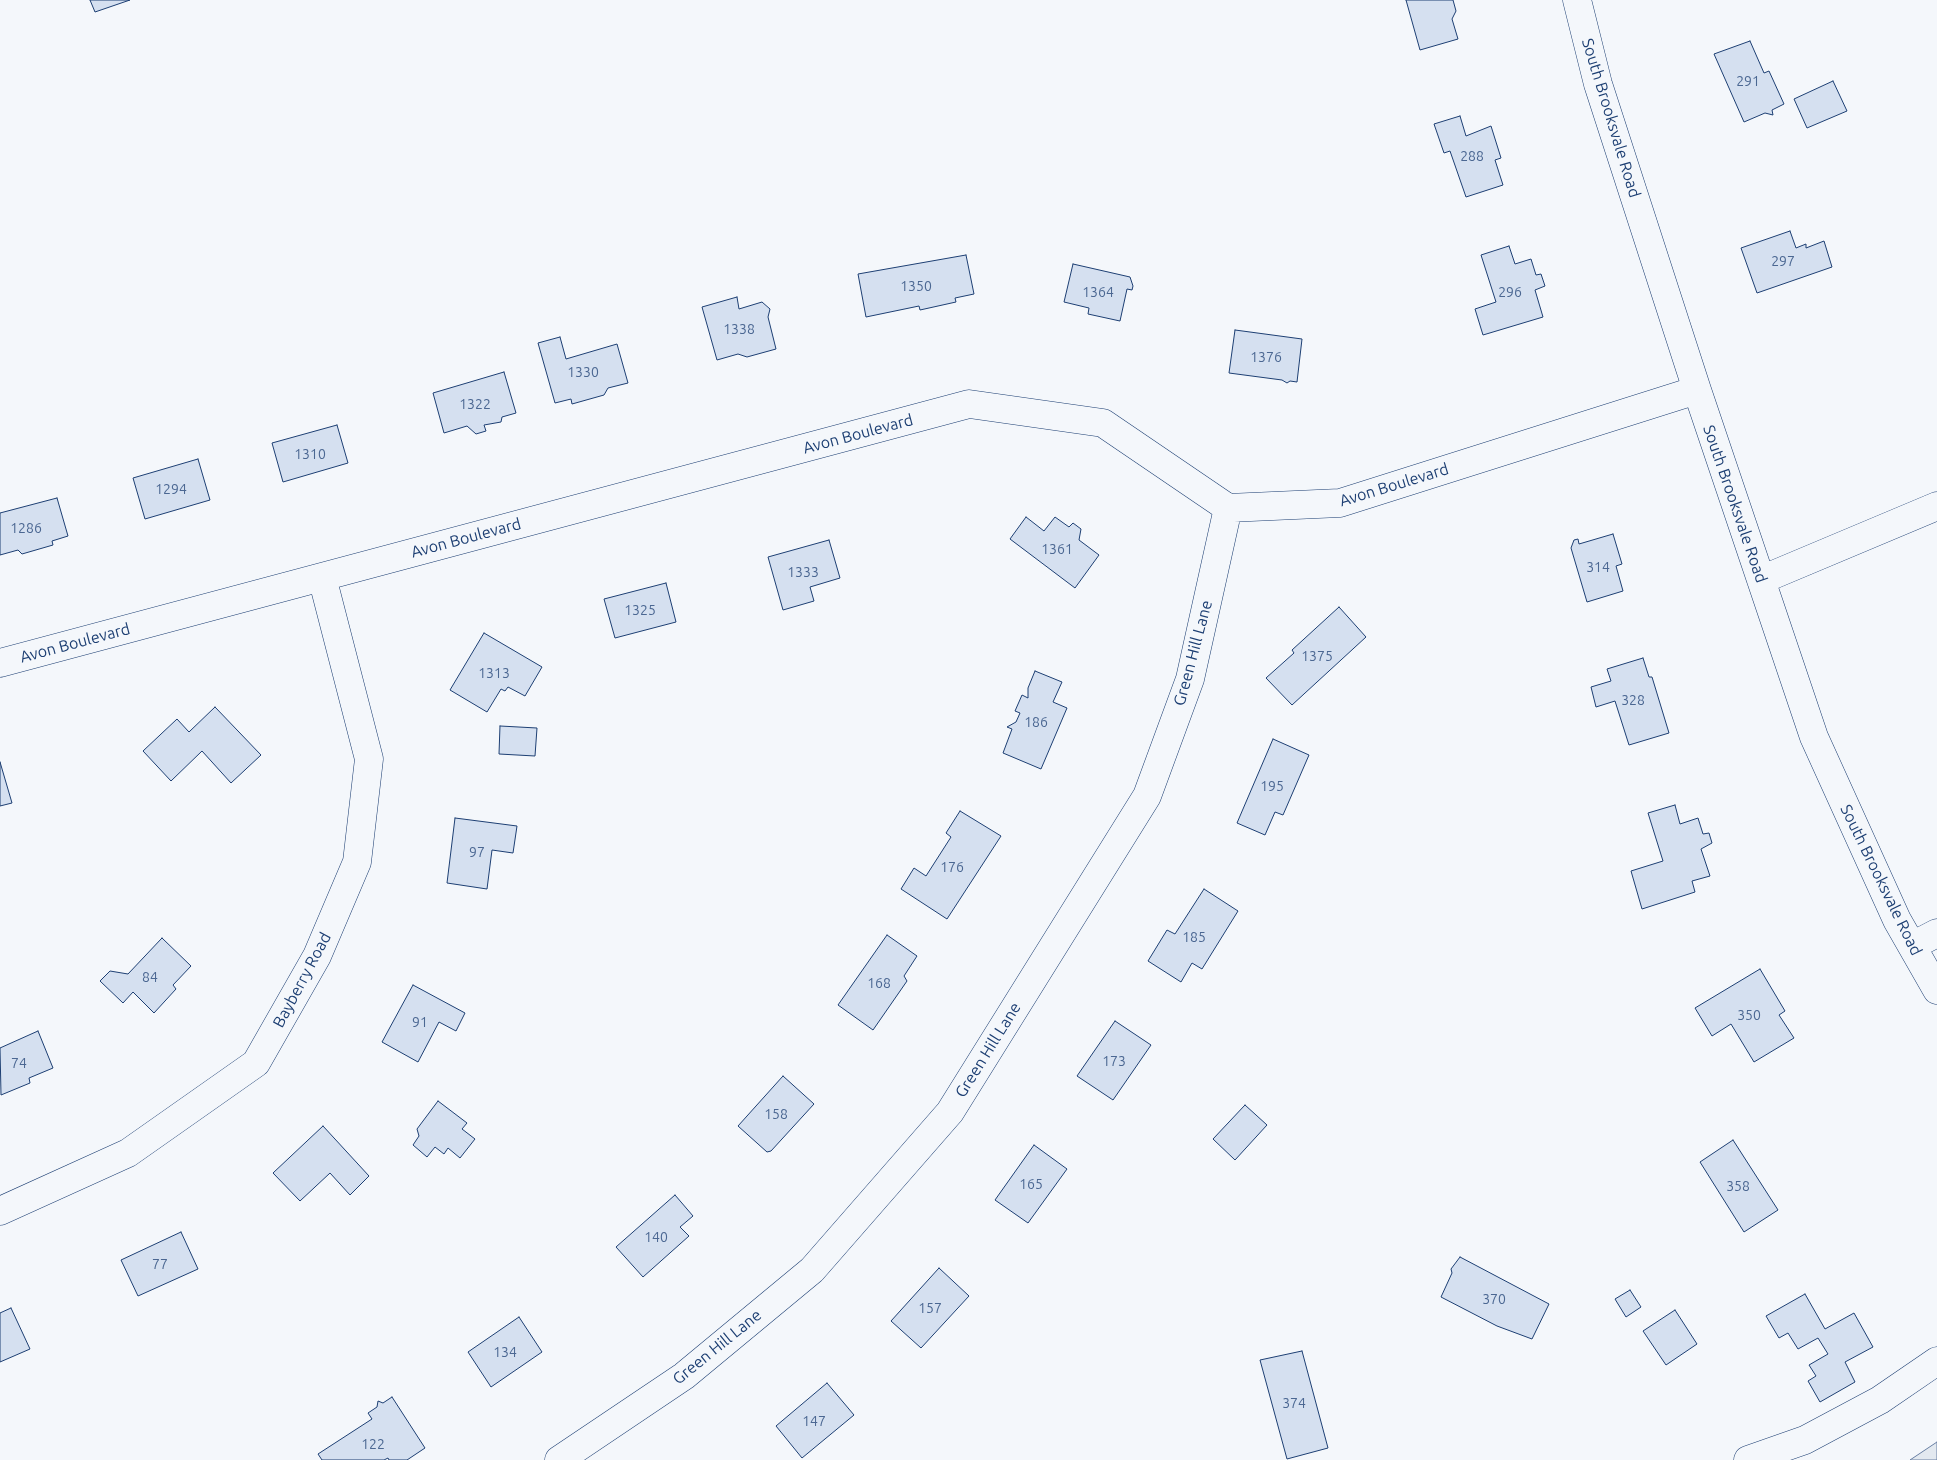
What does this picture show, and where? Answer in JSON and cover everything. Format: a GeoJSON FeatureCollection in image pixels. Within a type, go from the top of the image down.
{"type":"FeatureCollection","features":[{"type":"Feature","properties":{"kind":"street","name":"South Brooksvale Road"},"geometry":{"type":"LineString","coordinates":[[1577,0],[1598,84],[1697,390],[1814,737],[1897,920],[1937,990]]}},
{"type":"Feature","properties":{"kind":"street","name":"Avon Boulevard"},"geometry":{"type":"LineString","coordinates":[[0,663],[969,404],[1103,423],[1228,508],[1340,503],[1697,390]]}},
{"type":"Feature","properties":{"kind":"street"},"geometry":{"type":"LineString","coordinates":[[1761,580],[1937,506]]}},
{"type":"Feature","properties":{"kind":"street","name":"Green Hill Lane"},"geometry":{"type":"LineString","coordinates":[[559,1460],[684,1376],[812,1270],[950,1112],[1147,796],[1190,679],[1228,508]]}},
{"type":"Feature","properties":{"kind":"street","name":"Bayberry Road"},"geometry":{"type":"LineString","coordinates":[[0,1211],[128,1153],[256,1063],[317,956],[357,862],[369,759],[322,577]]}},
{"type":"Feature","properties":{"kind":"street"},"geometry":{"type":"LineString","coordinates":[[1912,946],[1937,933]]}},
{"type":"Feature","properties":{"kind":"street"},"geometry":{"type":"LineString","coordinates":[[1748,1460],[1805,1440],[1880,1400],[1937,1361]]}},
{"type":"Feature","properties":{"kind":"shaded area"},"geometry":{"type":"Polygon","coordinates":[[[1937,1442],[1937,1460],[1910,1460],[1937,1442]]]}},
{"type":"Feature","properties":{"kind":"building"},"geometry":{"type":"Polygon","coordinates":[[[90,0],[130,0],[95,12],[90,0]]]}},
{"type":"Feature","properties":{"kind":"building"},"geometry":{"type":"Polygon","coordinates":[[[1406,0],[1453,0],[1456,11],[1452,19],[1458,39],[1420,50],[1406,0]]]}},
{"type":"Feature","properties":{"kind":"building"},"geometry":{"type":"Polygon","coordinates":[[[1750,41],[1764,73],[1769,71],[1784,104],[1772,110],[1773,115],[1765,113],[1744,122],[1714,54],[1750,41]]]}},
{"type":"Feature","properties":{"kind":"building"},"geometry":{"type":"Polygon","coordinates":[[[1833,81],[1847,111],[1807,128],[1794,99],[1833,81]]]}},
{"type":"Feature","properties":{"kind":"building"},"geometry":{"type":"Polygon","coordinates":[[[1460,116],[1466,136],[1491,126],[1501,158],[1495,160],[1503,185],[1466,197],[1450,151],[1444,153],[1434,124],[1460,116]]]}},
{"type":"Feature","properties":{"kind":"building"},"geometry":{"type":"Polygon","coordinates":[[[1790,231],[1796,248],[1806,244],[1806,248],[1824,241],[1832,267],[1757,293],[1741,248],[1790,231]]]}},
{"type":"Feature","properties":{"kind":"building"},"geometry":{"type":"Polygon","coordinates":[[[1509,246],[1515,264],[1531,259],[1536,275],[1541,274],[1545,286],[1535,290],[1543,317],[1483,335],[1475,309],[1496,302],[1481,255],[1509,246]]]}},
{"type":"Feature","properties":{"kind":"building"},"geometry":{"type":"Polygon","coordinates":[[[966,255],[974,294],[955,298],[956,302],[920,310],[919,306],[866,317],[858,274],[966,255]]]}},
{"type":"Feature","properties":{"kind":"building"},"geometry":{"type":"Polygon","coordinates":[[[1073,264],[1130,277],[1133,286],[1132,290],[1127,289],[1120,321],[1088,314],[1089,308],[1064,302],[1073,264]]]}},
{"type":"Feature","properties":{"kind":"building"},"geometry":{"type":"Polygon","coordinates":[[[737,297],[739,309],[762,302],[770,309],[768,317],[776,349],[747,357],[738,354],[717,360],[702,307],[737,297]]]}},
{"type":"Feature","properties":{"kind":"building"},"geometry":{"type":"Polygon","coordinates":[[[1235,330],[1302,339],[1297,382],[1290,381],[1287,383],[1282,380],[1229,373],[1235,330]]]}},
{"type":"Feature","properties":{"kind":"building"},"geometry":{"type":"Polygon","coordinates":[[[560,337],[566,359],[617,344],[628,383],[608,388],[604,395],[572,404],[571,399],[555,403],[538,343],[560,337]]]}},
{"type":"Feature","properties":{"kind":"building"},"geometry":{"type":"Polygon","coordinates":[[[504,372],[516,413],[502,417],[501,422],[484,425],[486,431],[476,434],[467,426],[444,433],[433,393],[504,372]]]}},
{"type":"Feature","properties":{"kind":"building"},"geometry":{"type":"Polygon","coordinates":[[[337,425],[348,463],[283,482],[272,443],[337,425]]]}},
{"type":"Feature","properties":{"kind":"building"},"geometry":{"type":"Polygon","coordinates":[[[198,459],[210,500],[145,519],[133,478],[198,459]]]}},
{"type":"Feature","properties":{"kind":"building"},"geometry":{"type":"Polygon","coordinates":[[[57,498],[68,536],[52,541],[53,545],[22,554],[18,550],[0,555],[0,513],[57,498]]]}},
{"type":"Feature","properties":{"kind":"building"},"geometry":{"type":"Polygon","coordinates":[[[1026,517],[1044,531],[1055,517],[1069,527],[1073,523],[1081,529],[1079,540],[1099,555],[1075,588],[1010,539],[1026,517]]]}},
{"type":"Feature","properties":{"kind":"building"},"geometry":{"type":"Polygon","coordinates":[[[1613,534],[1622,564],[1616,566],[1623,591],[1587,602],[1571,548],[1574,540],[1578,539],[1579,544],[1613,534]]]}},
{"type":"Feature","properties":{"kind":"building"},"geometry":{"type":"Polygon","coordinates":[[[829,540],[840,578],[810,587],[814,601],[783,610],[768,557],[829,540]]]}},
{"type":"Feature","properties":{"kind":"building"},"geometry":{"type":"Polygon","coordinates":[[[666,583],[676,622],[615,638],[604,599],[666,583]]]}},
{"type":"Feature","properties":{"kind":"building"},"geometry":{"type":"Polygon","coordinates":[[[1339,607],[1366,637],[1292,705],[1266,678],[1294,653],[1292,650],[1339,607]]]}},
{"type":"Feature","properties":{"kind":"building"},"geometry":{"type":"Polygon","coordinates":[[[484,633],[542,667],[525,696],[508,687],[505,691],[501,689],[487,712],[450,690],[484,633]]]}},
{"type":"Feature","properties":{"kind":"building"},"geometry":{"type":"Polygon","coordinates":[[[1643,658],[1649,677],[1652,677],[1669,733],[1629,745],[1615,701],[1596,707],[1591,687],[1611,681],[1607,669],[1643,658]]]}},
{"type":"Feature","properties":{"kind":"building"},"geometry":{"type":"Polygon","coordinates":[[[1035,671],[1062,682],[1053,702],[1067,708],[1041,769],[1003,753],[1012,729],[1007,727],[1016,722],[1020,713],[1015,711],[1022,695],[1028,698],[1028,688],[1035,671]]]}},
{"type":"Feature","properties":{"kind":"building"},"geometry":{"type":"Polygon","coordinates":[[[215,707],[261,755],[231,783],[202,751],[171,781],[143,751],[177,719],[189,732],[215,707]]]}},
{"type":"Feature","properties":{"kind":"building"},"geometry":{"type":"Polygon","coordinates":[[[500,726],[537,728],[535,756],[499,754],[500,726]]]}},
{"type":"Feature","properties":{"kind":"building"},"geometry":{"type":"Polygon","coordinates":[[[1273,739],[1309,755],[1283,815],[1275,812],[1265,835],[1237,823],[1273,739]]]}},
{"type":"Feature","properties":{"kind":"building"},"geometry":{"type":"Polygon","coordinates":[[[0,762],[12,803],[0,806],[0,762]]]}},
{"type":"Feature","properties":{"kind":"building"},"geometry":{"type":"Polygon","coordinates":[[[1675,805],[1680,824],[1698,818],[1703,834],[1709,833],[1712,843],[1701,849],[1710,876],[1692,881],[1695,892],[1642,909],[1631,871],[1663,861],[1648,813],[1675,805]]]}},
{"type":"Feature","properties":{"kind":"building"},"geometry":{"type":"Polygon","coordinates":[[[960,811],[1001,836],[947,919],[901,889],[914,868],[926,876],[951,837],[946,833],[960,811]]]}},
{"type":"Feature","properties":{"kind":"building"},"geometry":{"type":"Polygon","coordinates":[[[455,818],[517,826],[513,853],[492,850],[487,889],[447,883],[455,818]]]}},
{"type":"Feature","properties":{"kind":"building"},"geometry":{"type":"Polygon","coordinates":[[[1204,889],[1238,911],[1202,969],[1192,963],[1181,982],[1148,961],[1167,930],[1175,934],[1204,889]]]}},
{"type":"Feature","properties":{"kind":"building"},"geometry":{"type":"Polygon","coordinates":[[[887,935],[917,956],[904,976],[907,981],[873,1030],[838,1005],[887,935]]]}},
{"type":"Feature","properties":{"kind":"building"},"geometry":{"type":"Polygon","coordinates":[[[162,938],[191,966],[173,985],[176,989],[154,1013],[133,992],[123,1003],[100,981],[110,971],[128,974],[162,938]]]}},
{"type":"Feature","properties":{"kind":"building"},"geometry":{"type":"Polygon","coordinates":[[[1760,969],[1785,1011],[1779,1015],[1794,1038],[1754,1062],[1731,1024],[1712,1036],[1695,1008],[1760,969]]]}},
{"type":"Feature","properties":{"kind":"building"},"geometry":{"type":"Polygon","coordinates":[[[413,985],[465,1013],[456,1031],[439,1022],[418,1062],[382,1042],[413,985]]]}},
{"type":"Feature","properties":{"kind":"building"},"geometry":{"type":"Polygon","coordinates":[[[1115,1021],[1151,1045],[1113,1100],[1077,1076],[1115,1021]]]}},
{"type":"Feature","properties":{"kind":"building"},"geometry":{"type":"Polygon","coordinates":[[[38,1031],[53,1068],[29,1078],[30,1083],[1,1095],[0,1048],[38,1031]]]}},
{"type":"Feature","properties":{"kind":"building"},"geometry":{"type":"Polygon","coordinates":[[[783,1076],[814,1104],[771,1151],[767,1152],[738,1126],[783,1076]]]}},
{"type":"Feature","properties":{"kind":"building"},"geometry":{"type":"Polygon","coordinates":[[[438,1101],[467,1123],[462,1129],[475,1139],[460,1158],[448,1148],[444,1154],[435,1147],[427,1157],[413,1145],[419,1136],[417,1129],[438,1101]]]}},
{"type":"Feature","properties":{"kind":"building"},"geometry":{"type":"Polygon","coordinates":[[[1245,1105],[1267,1125],[1235,1160],[1213,1139],[1245,1105]]]}},
{"type":"Feature","properties":{"kind":"building"},"geometry":{"type":"Polygon","coordinates":[[[323,1126],[369,1176],[350,1195],[330,1173],[300,1201],[273,1173],[323,1126]]]}},
{"type":"Feature","properties":{"kind":"building"},"geometry":{"type":"Polygon","coordinates":[[[1733,1140],[1778,1210],[1744,1232],[1700,1162],[1733,1140]]]}},
{"type":"Feature","properties":{"kind":"building"},"geometry":{"type":"Polygon","coordinates":[[[1034,1145],[1067,1169],[1028,1223],[995,1200],[1034,1145]]]}},
{"type":"Feature","properties":{"kind":"building"},"geometry":{"type":"Polygon","coordinates":[[[675,1195],[693,1216],[680,1227],[689,1236],[643,1277],[616,1247],[675,1195]]]}},
{"type":"Feature","properties":{"kind":"building"},"geometry":{"type":"Polygon","coordinates":[[[181,1232],[198,1269],[138,1296],[121,1260],[181,1232]]]}},
{"type":"Feature","properties":{"kind":"building"},"geometry":{"type":"Polygon","coordinates":[[[1460,1257],[1549,1304],[1532,1339],[1497,1326],[1441,1297],[1452,1273],[1451,1269],[1460,1257]]]}},
{"type":"Feature","properties":{"kind":"building"},"geometry":{"type":"Polygon","coordinates":[[[939,1268],[969,1296],[921,1348],[891,1321],[939,1268]]]}},
{"type":"Feature","properties":{"kind":"building"},"geometry":{"type":"Polygon","coordinates":[[[1630,1290],[1641,1307],[1626,1317],[1615,1299],[1630,1290]]]}},
{"type":"Feature","properties":{"kind":"building"},"geometry":{"type":"Polygon","coordinates":[[[1805,1294],[1825,1329],[1854,1313],[1873,1347],[1845,1362],[1855,1382],[1820,1402],[1808,1381],[1816,1376],[1809,1365],[1828,1354],[1818,1338],[1798,1349],[1788,1333],[1779,1338],[1766,1316],[1805,1294]]]}},
{"type":"Feature","properties":{"kind":"building"},"geometry":{"type":"Polygon","coordinates":[[[11,1308],[30,1349],[0,1362],[0,1313],[11,1308]]]}},
{"type":"Feature","properties":{"kind":"building"},"geometry":{"type":"Polygon","coordinates":[[[1675,1310],[1697,1344],[1666,1365],[1643,1331],[1675,1310]]]}},
{"type":"Feature","properties":{"kind":"building"},"geometry":{"type":"Polygon","coordinates":[[[519,1317],[542,1352],[491,1387],[468,1352],[519,1317]]]}},
{"type":"Feature","properties":{"kind":"building"},"geometry":{"type":"Polygon","coordinates":[[[1302,1351],[1328,1448],[1287,1459],[1260,1360],[1302,1351]]]}},
{"type":"Feature","properties":{"kind":"building"},"geometry":{"type":"Polygon","coordinates":[[[827,1383],[854,1415],[802,1458],[776,1426],[827,1383]]]}},
{"type":"Feature","properties":{"kind":"building"},"geometry":{"type":"Polygon","coordinates":[[[392,1397],[425,1448],[407,1460],[389,1460],[388,1458],[384,1460],[322,1460],[318,1454],[372,1419],[368,1413],[377,1407],[378,1401],[383,1403],[392,1397]]]}}]}
